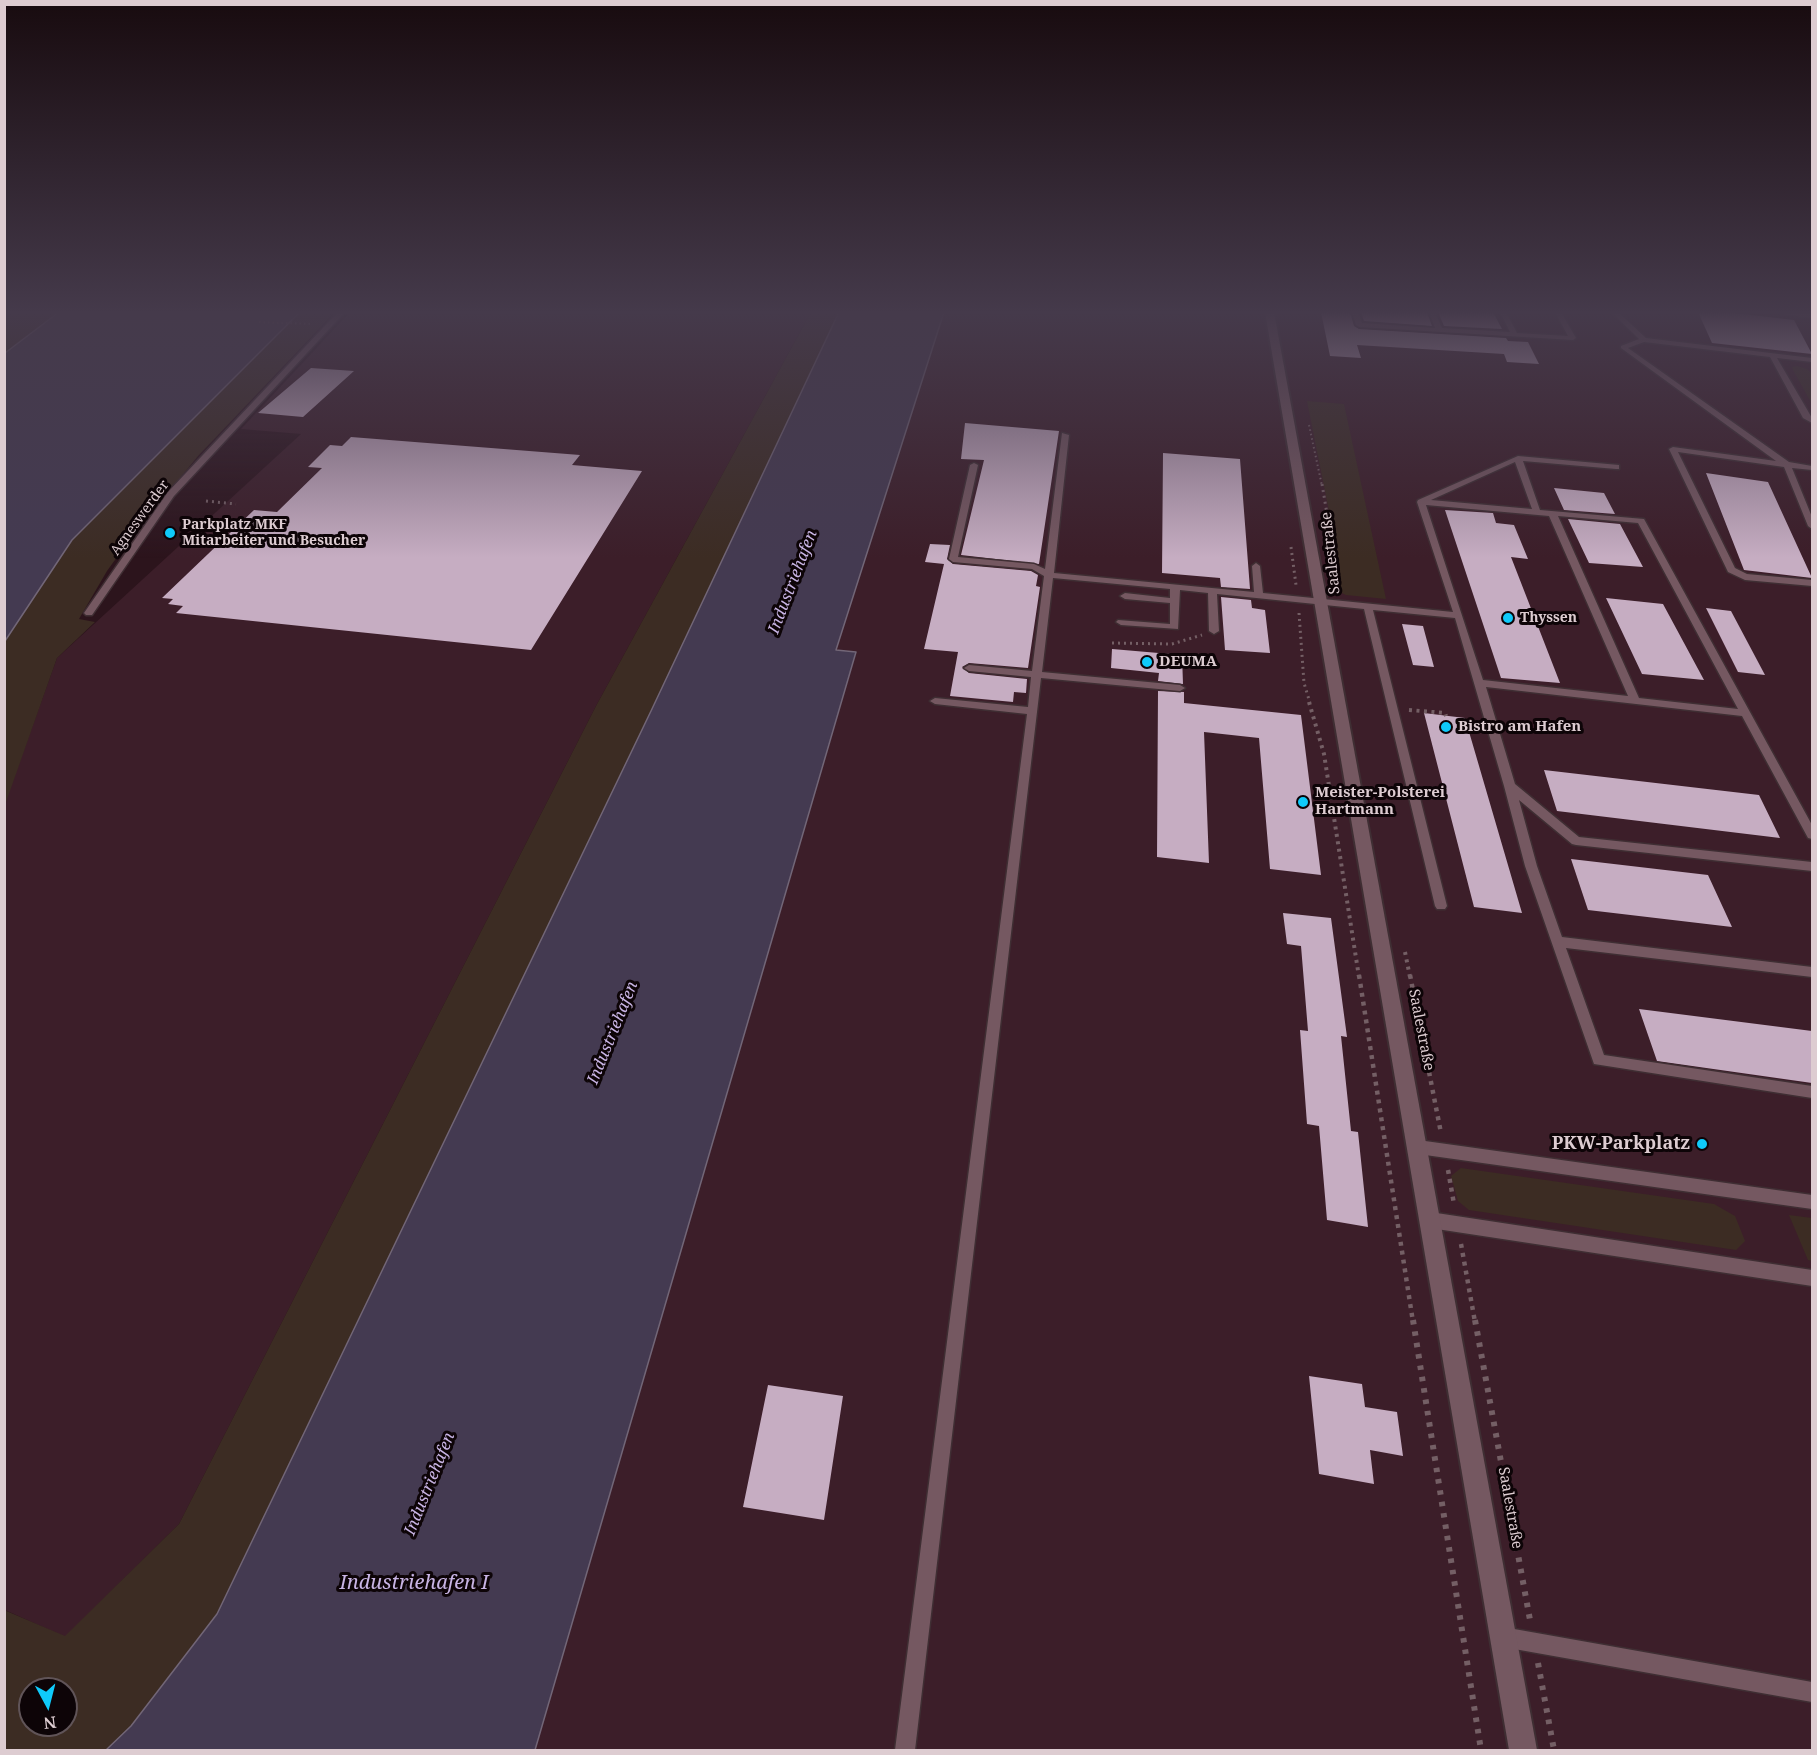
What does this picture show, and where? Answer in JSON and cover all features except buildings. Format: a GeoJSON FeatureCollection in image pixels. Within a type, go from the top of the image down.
{"type":"FeatureCollection","features":[{"type":"Feature","properties":{"kind":"main road","name":"Saalestraße"},"geometry":{"type":"LineString","coordinates":[[1284,394],[1523,1750]]}},
{"type":"Feature","properties":{"kind":"lane","name":"Agneswerder"},"geometry":{"type":"LineString","coordinates":[[89,614],[171,494],[265,394]]}},
{"type":"Feature","properties":{"kind":"lane"},"geometry":{"type":"LineString","coordinates":[[1688,394],[1787,465],[1812,526]]}},
{"type":"Feature","properties":{"kind":"lane"},"geometry":{"type":"LineString","coordinates":[[1793,394],[1807,418],[1812,421]]}},
{"type":"Feature","properties":{"kind":"lane"},"geometry":{"type":"LineString","coordinates":[[905,1750],[1065,435]]}},
{"type":"Feature","properties":{"kind":"lane"},"geometry":{"type":"LineString","coordinates":[[1812,468],[1674,449],[1731,570],[1744,577],[1812,584]]}},
{"type":"Feature","properties":{"kind":"lane"},"geometry":{"type":"LineString","coordinates":[[1518,458],[1537,512]]}},
{"type":"Feature","properties":{"kind":"lane"},"geometry":{"type":"LineString","coordinates":[[1421,502],[1518,458],[1616,467]]}},
{"type":"Feature","properties":{"kind":"lane"},"geometry":{"type":"LineString","coordinates":[[974,465],[953,560],[1035,567],[1049,574],[1459,615]]}},
{"type":"Feature","properties":{"kind":"lane"},"geometry":{"type":"LineString","coordinates":[[1421,502],[1641,521],[1812,835]]}},
{"type":"Feature","properties":{"kind":"lane"},"geometry":{"type":"LineString","coordinates":[[1421,502],[1459,615],[1510,786],[1531,866],[1599,1060],[1812,1092]]}},
{"type":"Feature","properties":{"kind":"lane"},"geometry":{"type":"LineString","coordinates":[[1553,514],[1635,700]]}},
{"type":"Feature","properties":{"kind":"lane"},"geometry":{"type":"LineString","coordinates":[[1256,566],[1258,595]]}},
{"type":"Feature","properties":{"kind":"lane"},"geometry":{"type":"LineString","coordinates":[[1121,622],[1175,627],[1175,586]]}},
{"type":"Feature","properties":{"kind":"lane"},"geometry":{"type":"LineString","coordinates":[[1212,590],[1214,631]]}},
{"type":"Feature","properties":{"kind":"lane"},"geometry":{"type":"LineString","coordinates":[[1125,596],[1175,601]]}},
{"type":"Feature","properties":{"kind":"lane"},"geometry":{"type":"LineString","coordinates":[[1368,607],[1441,906]]}},
{"type":"Feature","properties":{"kind":"lane"},"geometry":{"type":"LineString","coordinates":[[969,668],[1180,688]]}},
{"type":"Feature","properties":{"kind":"lane"},"geometry":{"type":"LineString","coordinates":[[1479,683],[1746,713]]}},
{"type":"Feature","properties":{"kind":"lane"},"geometry":{"type":"LineString","coordinates":[[935,701],[1032,711]]}},
{"type":"Feature","properties":{"kind":"lane"},"geometry":{"type":"LineString","coordinates":[[1510,786],[1576,841],[1812,867]]}},
{"type":"Feature","properties":{"kind":"lane"},"geometry":{"type":"LineString","coordinates":[[1558,942],[1812,972]]}},
{"type":"Feature","properties":{"kind":"lane"},"geometry":{"type":"LineString","coordinates":[[1418,1147],[1812,1203]]}},
{"type":"Feature","properties":{"kind":"lane"},"geometry":{"type":"LineString","coordinates":[[1430,1220],[1812,1278]]}},
{"type":"Feature","properties":{"kind":"lane"},"geometry":{"type":"LineString","coordinates":[[1503,1637],[1812,1692]]}},
{"type":"Feature","properties":{"kind":"path","name":"Saalestraße"},"geometry":{"type":"LineString","coordinates":[[1306,414],[1326,504],[1334,556],[1332,564]]}},
{"type":"Feature","properties":{"kind":"path"},"geometry":{"type":"LineString","coordinates":[[206,501],[236,504]]}},
{"type":"Feature","properties":{"kind":"path"},"geometry":{"type":"LineString","coordinates":[[1290,540],[1298,599],[1304,683],[1324,754],[1481,1750]]}},
{"type":"Feature","properties":{"kind":"path"},"geometry":{"type":"LineString","coordinates":[[1393,708],[1445,713],[1446,716]]}},
{"type":"Feature","properties":{"kind":"path","name":"Saalestraße"},"geometry":{"type":"LineString","coordinates":[[1403,941],[1458,1224],[1554,1750]]}},
{"type":"Feature","properties":{"kind":"shaded area"},"geometry":{"type":"Polygon","coordinates":[[[218,394],[257,394],[198,456],[130,539],[107,571],[79,619],[95,622],[57,658],[5,805],[5,641],[72,540],[218,394]]]}},
{"type":"Feature","properties":{"kind":"shaded area"},"geometry":{"type":"Polygon","coordinates":[[[274,394],[766,394],[596,706],[179,1524],[65,1637],[5,1610],[4,805],[57,658],[301,434],[241,429],[274,394]]]}},
{"type":"Feature","properties":{"kind":"shaded area"},"geometry":{"type":"Polygon","coordinates":[[[766,394],[800,394],[651,711],[217,1614],[131,1726],[106,1750],[5,1750],[4,1610],[65,1636],[179,1524],[596,706],[766,394]]]}},
{"type":"Feature","properties":{"kind":"shaded area"},"geometry":{"type":"Polygon","coordinates":[[[918,394],[1812,394],[1812,1750],[535,1750],[856,653],[836,650],[918,394]]]}},
{"type":"Feature","properties":{"kind":"shaded area"},"geometry":{"type":"Polygon","coordinates":[[[1806,394],[1812,394],[1812,404],[1806,394]]]}},
{"type":"Feature","properties":{"kind":"shaded area"},"geometry":{"type":"Polygon","coordinates":[[[1307,401],[1344,404],[1386,599],[1346,595],[1340,592],[1336,576],[1338,556],[1307,401]]]}},
{"type":"Feature","properties":{"kind":"shaded area"},"geometry":{"type":"Polygon","coordinates":[[[1461,1168],[1714,1204],[1735,1216],[1745,1241],[1736,1250],[1469,1210],[1458,1201],[1451,1176],[1461,1168]]]}},
{"type":"Feature","properties":{"kind":"shaded area"},"geometry":{"type":"Polygon","coordinates":[[[1789,1215],[1812,1218],[1812,1261],[1808,1260],[1789,1215]]]}},
{"type":"Feature","properties":{"kind":"water"},"geometry":{"type":"Polygon","coordinates":[[[5,394],[218,394],[72,540],[5,641],[5,394]]]}},
{"type":"Feature","properties":{"kind":"water","name":"Industriehafen I"},"geometry":{"type":"Polygon","coordinates":[[[800,394],[918,394],[836,650],[856,652],[535,1750],[106,1750],[131,1726],[217,1614],[651,711],[800,394]]]}},
{"type":"Feature","properties":{"kind":"place","name":"Parkplatz MKF Mitarbeiter und Besucher"},"geometry":{"type":"Point","coordinates":[170,533]}},
{"type":"Feature","properties":{"kind":"place","name":"Thyssen"},"geometry":{"type":"Point","coordinates":[1508,618]}},
{"type":"Feature","properties":{"kind":"place","name":"DEUMA"},"geometry":{"type":"Point","coordinates":[1147,662]}},
{"type":"Feature","properties":{"kind":"place","name":"Bistro am Hafen"},"geometry":{"type":"Point","coordinates":[1446,727]}},
{"type":"Feature","properties":{"kind":"place","name":"Meister-Polsterei Hartmann"},"geometry":{"type":"Point","coordinates":[1303,802]}},
{"type":"Feature","properties":{"kind":"place","name":"PKW-Parkplatz"},"geometry":{"type":"Point","coordinates":[1702,1144]}},
{"type":"Feature","properties":{"kind":"water label","name":"Industriehafen"},"geometry":{"type":"Point","coordinates":[793,582]}},
{"type":"Feature","properties":{"kind":"water label","name":"Industriehafen"},"geometry":{"type":"Point","coordinates":[613,1033]}},
{"type":"Feature","properties":{"kind":"water label","name":"Industriehafen"},"geometry":{"type":"Point","coordinates":[430,1484]}}]}
